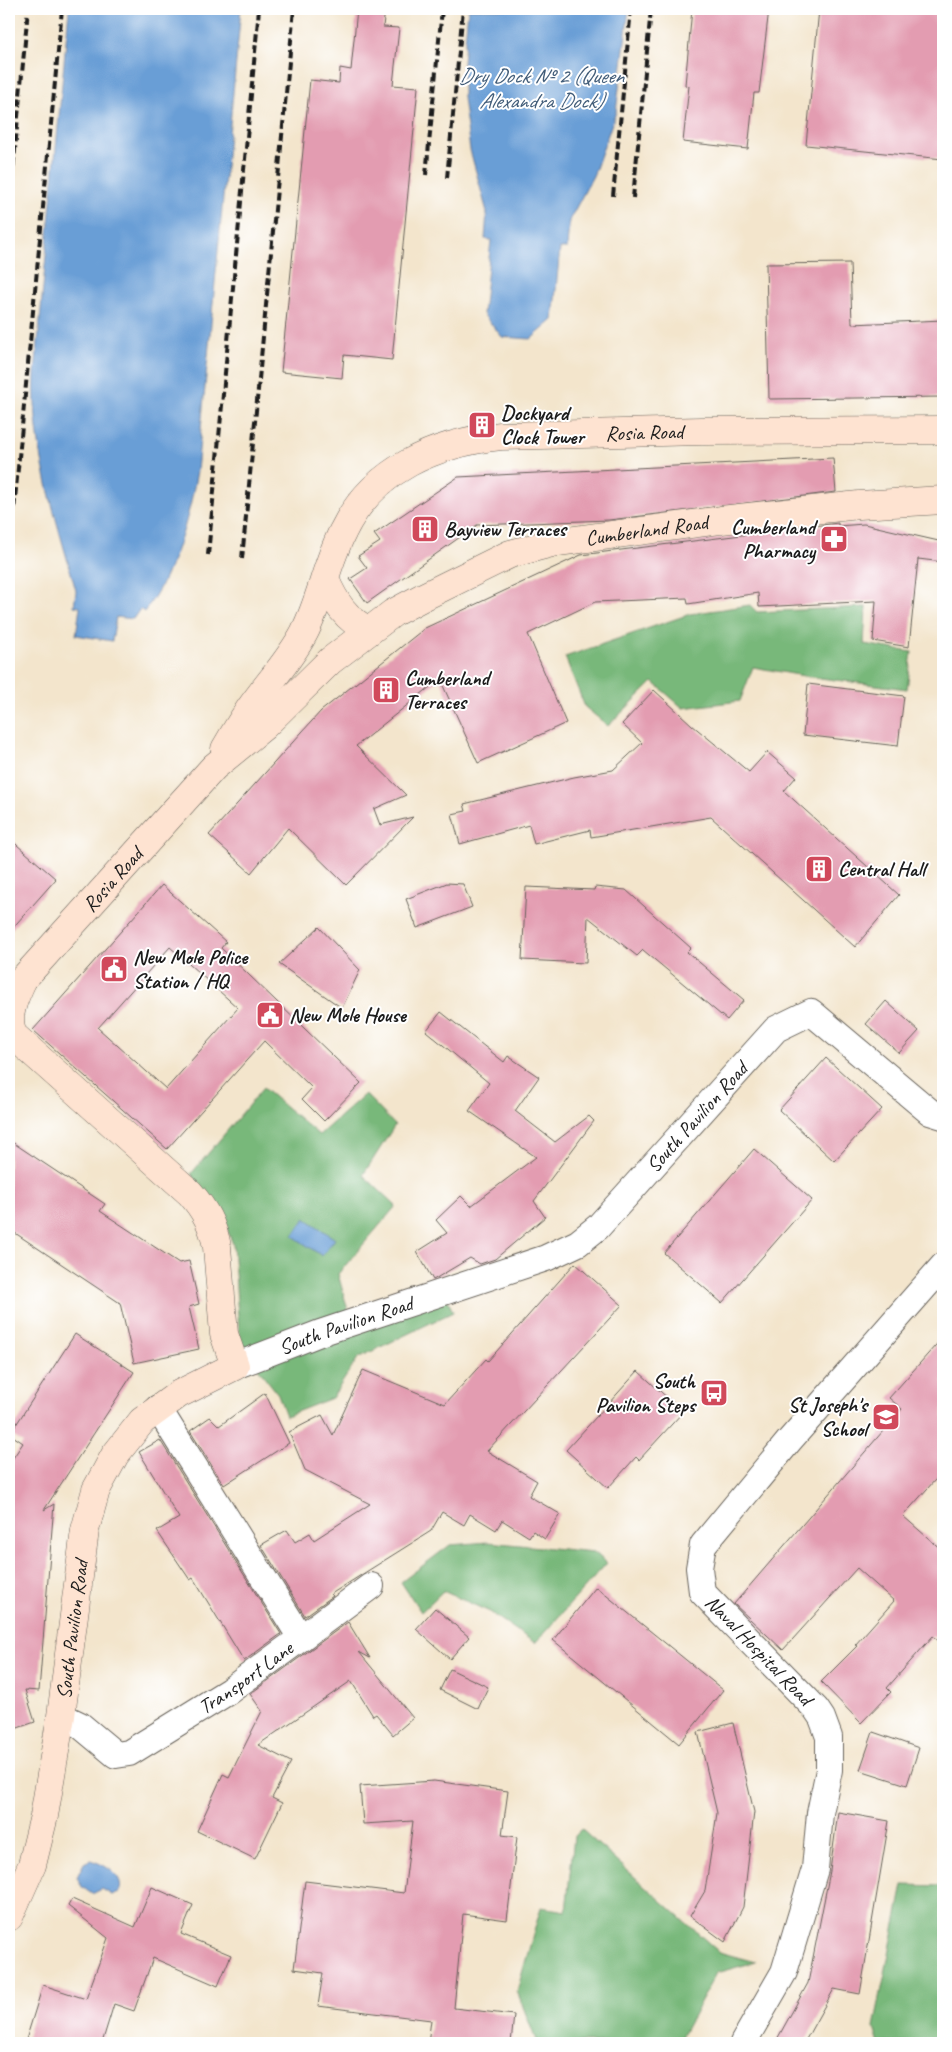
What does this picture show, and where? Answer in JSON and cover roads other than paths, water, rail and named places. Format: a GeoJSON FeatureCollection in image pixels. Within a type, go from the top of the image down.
{"type":"FeatureCollection","features":[{"type":"Feature","properties":{"kind":"main road","name":"Rosia Road"},"geometry":{"type":"LineString","coordinates":[[214,768],[247,713],[286,663],[295,648],[315,608],[342,531],[371,490],[394,471],[412,460],[459,442],[501,436],[943,430]]}},
{"type":"Feature","properties":{"kind":"main road","name":"Cumberland Road"},"geometry":{"type":"LineString","coordinates":[[369,631],[420,598],[510,554],[537,546],[731,518],[860,505],[943,500]]}},
{"type":"Feature","properties":{"kind":"main road"},"geometry":{"type":"LineString","coordinates":[[325,579],[333,600],[355,623],[369,631]]}},
{"type":"Feature","properties":{"kind":"main road","name":"Rosia Road"},"geometry":{"type":"LineString","coordinates":[[16,984],[214,768],[264,726],[330,661],[369,631]]}},
{"type":"Feature","properties":{"kind":"main road"},"geometry":{"type":"LineString","coordinates":[[16,984],[16,994],[10,1015],[11,1034],[190,1193],[206,1212],[215,1234],[224,1334],[235,1366]]}},
{"type":"Feature","properties":{"kind":"main road","name":"South Pavilion Road"},"geometry":{"type":"LineString","coordinates":[[9,1917],[32,1865],[37,1845],[61,1716],[85,1530],[96,1490],[115,1455],[129,1436],[158,1408],[179,1394],[235,1366]]}},
{"type":"Feature","properties":{"kind":"main road"},"geometry":{"type":"LineString","coordinates":[[9,1869],[37,1845]]}},
{"type":"Feature","properties":{"kind":"street","name":"South Pavilion Road"},"geometry":{"type":"LineString","coordinates":[[235,1366],[320,1333],[546,1258],[578,1243],[598,1227],[776,1028],[811,1012],[930,1112],[943,1116]]}},
{"type":"Feature","properties":{"kind":"street","name":"Naval Hospital Road"},"geometry":{"type":"LineString","coordinates":[[743,2043],[784,1972],[815,1869],[820,1813],[829,1770],[829,1737],[822,1718],[816,1709],[702,1592],[699,1568],[703,1545],[789,1441],[943,1266]]}},
{"type":"Feature","properties":{"kind":"street","name":"Transport Lane"},"geometry":{"type":"LineString","coordinates":[[61,1716],[80,1725],[116,1755],[129,1753],[229,1692],[301,1638],[158,1408]]}},
{"type":"Feature","properties":{"kind":"street"},"geometry":{"type":"LineString","coordinates":[[301,1638],[371,1586]]}},
{"type":"Feature","properties":{"kind":"water"},"geometry":{"type":"Polygon","coordinates":[[[69,9],[241,9],[197,471],[179,545],[164,579],[144,612],[140,609],[133,619],[116,617],[112,641],[76,635],[80,607],[74,606],[76,591],[47,484],[37,429],[35,401],[35,373],[69,9]]]}},
{"type":"Feature","properties":{"kind":"water","name":"Dry Dock № 2 (Queen Alexandra Dock)"},"geometry":{"type":"Polygon","coordinates":[[[468,9],[629,9],[616,112],[594,174],[569,221],[567,248],[560,248],[553,320],[531,339],[502,337],[483,314],[491,240],[485,239],[487,212],[470,150],[463,98],[463,63],[468,9]]]}},
{"type":"Feature","properties":{"kind":"water"},"geometry":{"type":"Polygon","coordinates":[[[305,1218],[335,1239],[322,1256],[293,1236],[305,1218]]]}},
{"type":"Feature","properties":{"kind":"water"},"geometry":{"type":"Polygon","coordinates":[[[90,1860],[107,1867],[117,1876],[121,1886],[119,1892],[112,1895],[102,1889],[92,1894],[82,1887],[77,1877],[84,1863],[90,1860]]]}},
{"type":"Feature","properties":{"kind":"railway"},"geometry":{"type":"LineString","coordinates":[[9,214],[28,9]]}},
{"type":"Feature","properties":{"kind":"railway"},"geometry":{"type":"LineString","coordinates":[[13,520],[62,9]]}},
{"type":"Feature","properties":{"kind":"railway"},"geometry":{"type":"LineString","coordinates":[[208,555],[259,9]]}},
{"type":"Feature","properties":{"kind":"railway"},"geometry":{"type":"LineString","coordinates":[[242,559],[294,9]]}},
{"type":"Feature","properties":{"kind":"railway"},"geometry":{"type":"LineString","coordinates":[[426,175],[442,9]]}},
{"type":"Feature","properties":{"kind":"railway"},"geometry":{"type":"LineString","coordinates":[[447,178],[463,9]]}},
{"type":"Feature","properties":{"kind":"railway"},"geometry":{"type":"LineString","coordinates":[[613,196],[631,9]]}},
{"type":"Feature","properties":{"kind":"railway"},"geometry":{"type":"LineString","coordinates":[[633,198],[651,9]]}},
{"type":"Feature","properties":{"kind":"place","name":"Dockyard Clock Tower"},"geometry":{"type":"Point","coordinates":[482,425]}},
{"type":"Feature","properties":{"kind":"place","name":"Bayview Terraces"},"geometry":{"type":"Point","coordinates":[425,529]}},
{"type":"Feature","properties":{"kind":"place","name":"Cumberland Pharmacy"},"geometry":{"type":"Point","coordinates":[834,539]}},
{"type":"Feature","properties":{"kind":"place","name":"Cumberland Terraces"},"geometry":{"type":"Point","coordinates":[386,690]}},
{"type":"Feature","properties":{"kind":"place","name":"Central Hall"},"geometry":{"type":"Point","coordinates":[819,869]}},
{"type":"Feature","properties":{"kind":"place","name":"New Mole Police Station / HQ"},"geometry":{"type":"Point","coordinates":[114,969]}},
{"type":"Feature","properties":{"kind":"place","name":"New Mole House"},"geometry":{"type":"Point","coordinates":[270,1015]}},
{"type":"Feature","properties":{"kind":"place","name":"South Pavilion Steps"},"geometry":{"type":"Point","coordinates":[714,1393]}},
{"type":"Feature","properties":{"kind":"place","name":"St Joseph's School"},"geometry":{"type":"Point","coordinates":[886,1417]}}]}
